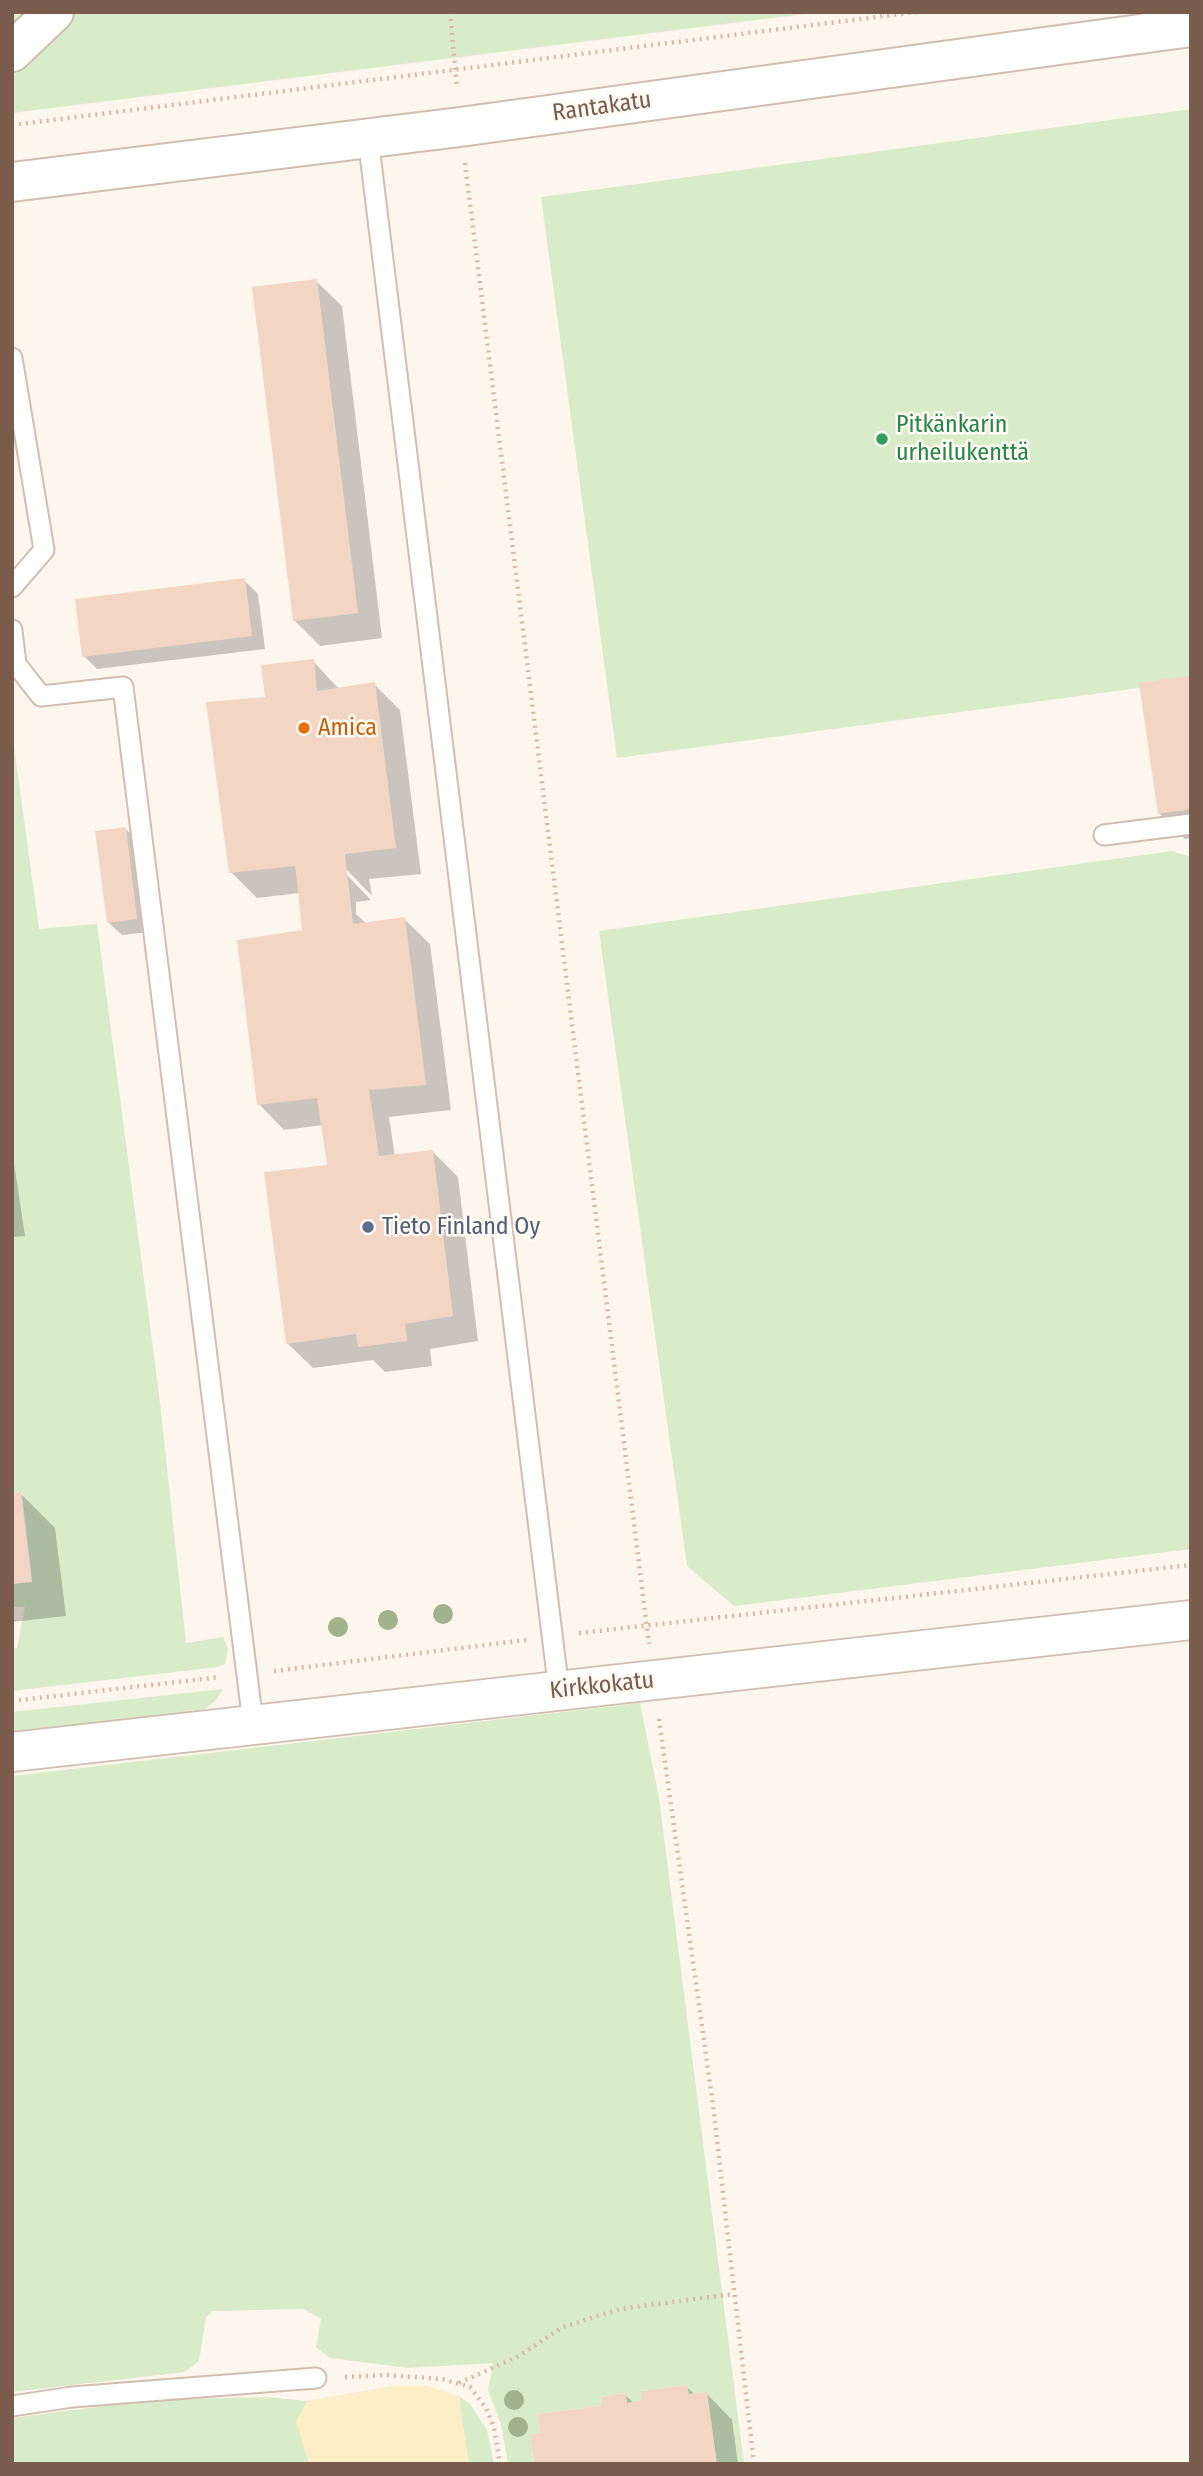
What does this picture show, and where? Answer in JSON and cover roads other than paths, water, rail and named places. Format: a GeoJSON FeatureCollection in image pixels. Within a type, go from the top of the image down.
{"type":"FeatureCollection","features":[{"type":"Feature","properties":{"kind":"street"},"geometry":{"type":"LineString","coordinates":[[12,52],[54,12]]}},
{"type":"Feature","properties":{"kind":"street","name":"Rantakatu"},"geometry":{"type":"LineString","coordinates":[[12,182],[460,127],[1191,27]]}},
{"type":"Feature","properties":{"kind":"street","name":"Kirkkokatu"},"geometry":{"type":"LineString","coordinates":[[12,1752],[1191,1620]]}},
{"type":"Feature","properties":{"kind":"lane"},"geometry":{"type":"LineString","coordinates":[[368,138],[559,1690]]}},
{"type":"Feature","properties":{"kind":"lane"},"geometry":{"type":"LineString","coordinates":[[12,358],[44,550],[12,587]]}},
{"type":"Feature","properties":{"kind":"lane"},"geometry":{"type":"LineString","coordinates":[[12,630],[16,664],[41,696],[123,687],[253,1723]]}},
{"type":"Feature","properties":{"kind":"lane"},"geometry":{"type":"LineString","coordinates":[[1104,835],[1191,824]]}},
{"type":"Feature","properties":{"kind":"lane"},"geometry":{"type":"LineString","coordinates":[[12,2406],[72,2398],[316,2378]]}},
{"type":"Feature","properties":{"kind":"place","name":"Pitkänkarin urheilukenttä"},"geometry":{"type":"Point","coordinates":[882,439]}},
{"type":"Feature","properties":{"kind":"place","name":"Amica"},"geometry":{"type":"Point","coordinates":[304,728]}},
{"type":"Feature","properties":{"kind":"place","name":"Tieto Finland Oy"},"geometry":{"type":"Point","coordinates":[368,1227]}}]}
